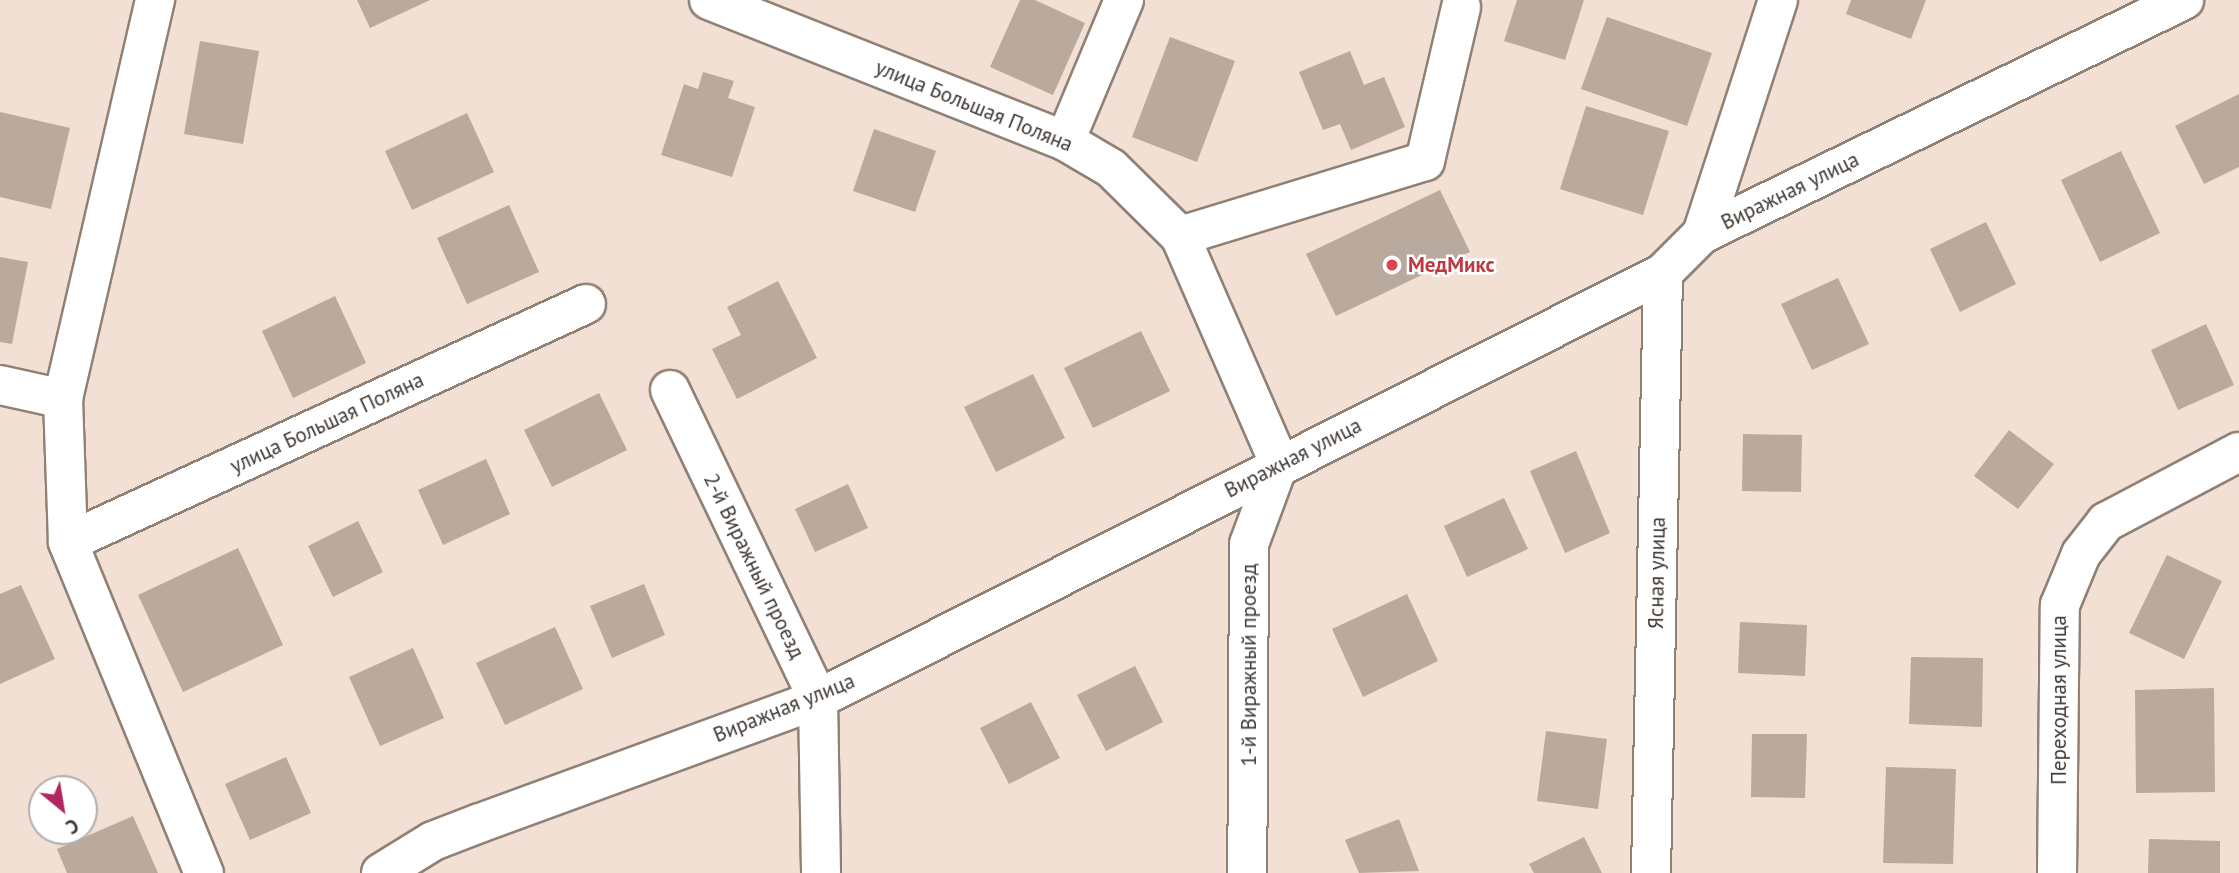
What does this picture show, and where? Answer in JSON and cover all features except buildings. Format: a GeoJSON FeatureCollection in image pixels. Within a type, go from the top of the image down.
{"type":"FeatureCollection","features":[{"type":"Feature","properties":{"kind":"street"},"geometry":{"type":"LineString","coordinates":[[155,0],[63,399],[68,542],[204,873]]}},
{"type":"Feature","properties":{"kind":"street","name":"улица Большая Поляна"},"geometry":{"type":"LineString","coordinates":[[709,0],[1065,141],[1111,168],[1180,236],[1279,463]]}},
{"type":"Feature","properties":{"kind":"street"},"geometry":{"type":"LineString","coordinates":[[1065,141],[1124,0]]}},
{"type":"Feature","properties":{"kind":"street"},"geometry":{"type":"LineString","coordinates":[[1702,234],[1778,0]]}},
{"type":"Feature","properties":{"kind":"street","name":"Виражная улица"},"geometry":{"type":"LineString","coordinates":[[381,873],[457,832],[818,699],[1279,463],[1663,273],[1702,234],[2184,0]]}},
{"type":"Feature","properties":{"kind":"street"},"geometry":{"type":"LineString","coordinates":[[1180,236],[1425,162],[1461,7]]}},
{"type":"Feature","properties":{"kind":"street","name":"Ясная улица"},"geometry":{"type":"LineString","coordinates":[[1651,873],[1663,273]]}},
{"type":"Feature","properties":{"kind":"street","name":"улица Большая Поляна"},"geometry":{"type":"LineString","coordinates":[[68,542],[586,304]]}},
{"type":"Feature","properties":{"kind":"street"},"geometry":{"type":"LineString","coordinates":[[0,385],[63,399]]}},
{"type":"Feature","properties":{"kind":"street","name":"2-й Виражный проезд"},"geometry":{"type":"LineString","coordinates":[[670,390],[818,699],[821,873]]}},
{"type":"Feature","properties":{"kind":"street","name":"Переходная улица"},"geometry":{"type":"LineString","coordinates":[[2057,873],[2060,605],[2081,554],[2106,522],[2239,452]]}},
{"type":"Feature","properties":{"kind":"street","name":"1-й Виражный проезд"},"geometry":{"type":"LineString","coordinates":[[1247,873],[1249,544],[1279,463]]}},
{"type":"Feature","properties":{"kind":"place","name":"МедМикс"},"geometry":{"type":"Point","coordinates":[1392,265]}}]}
